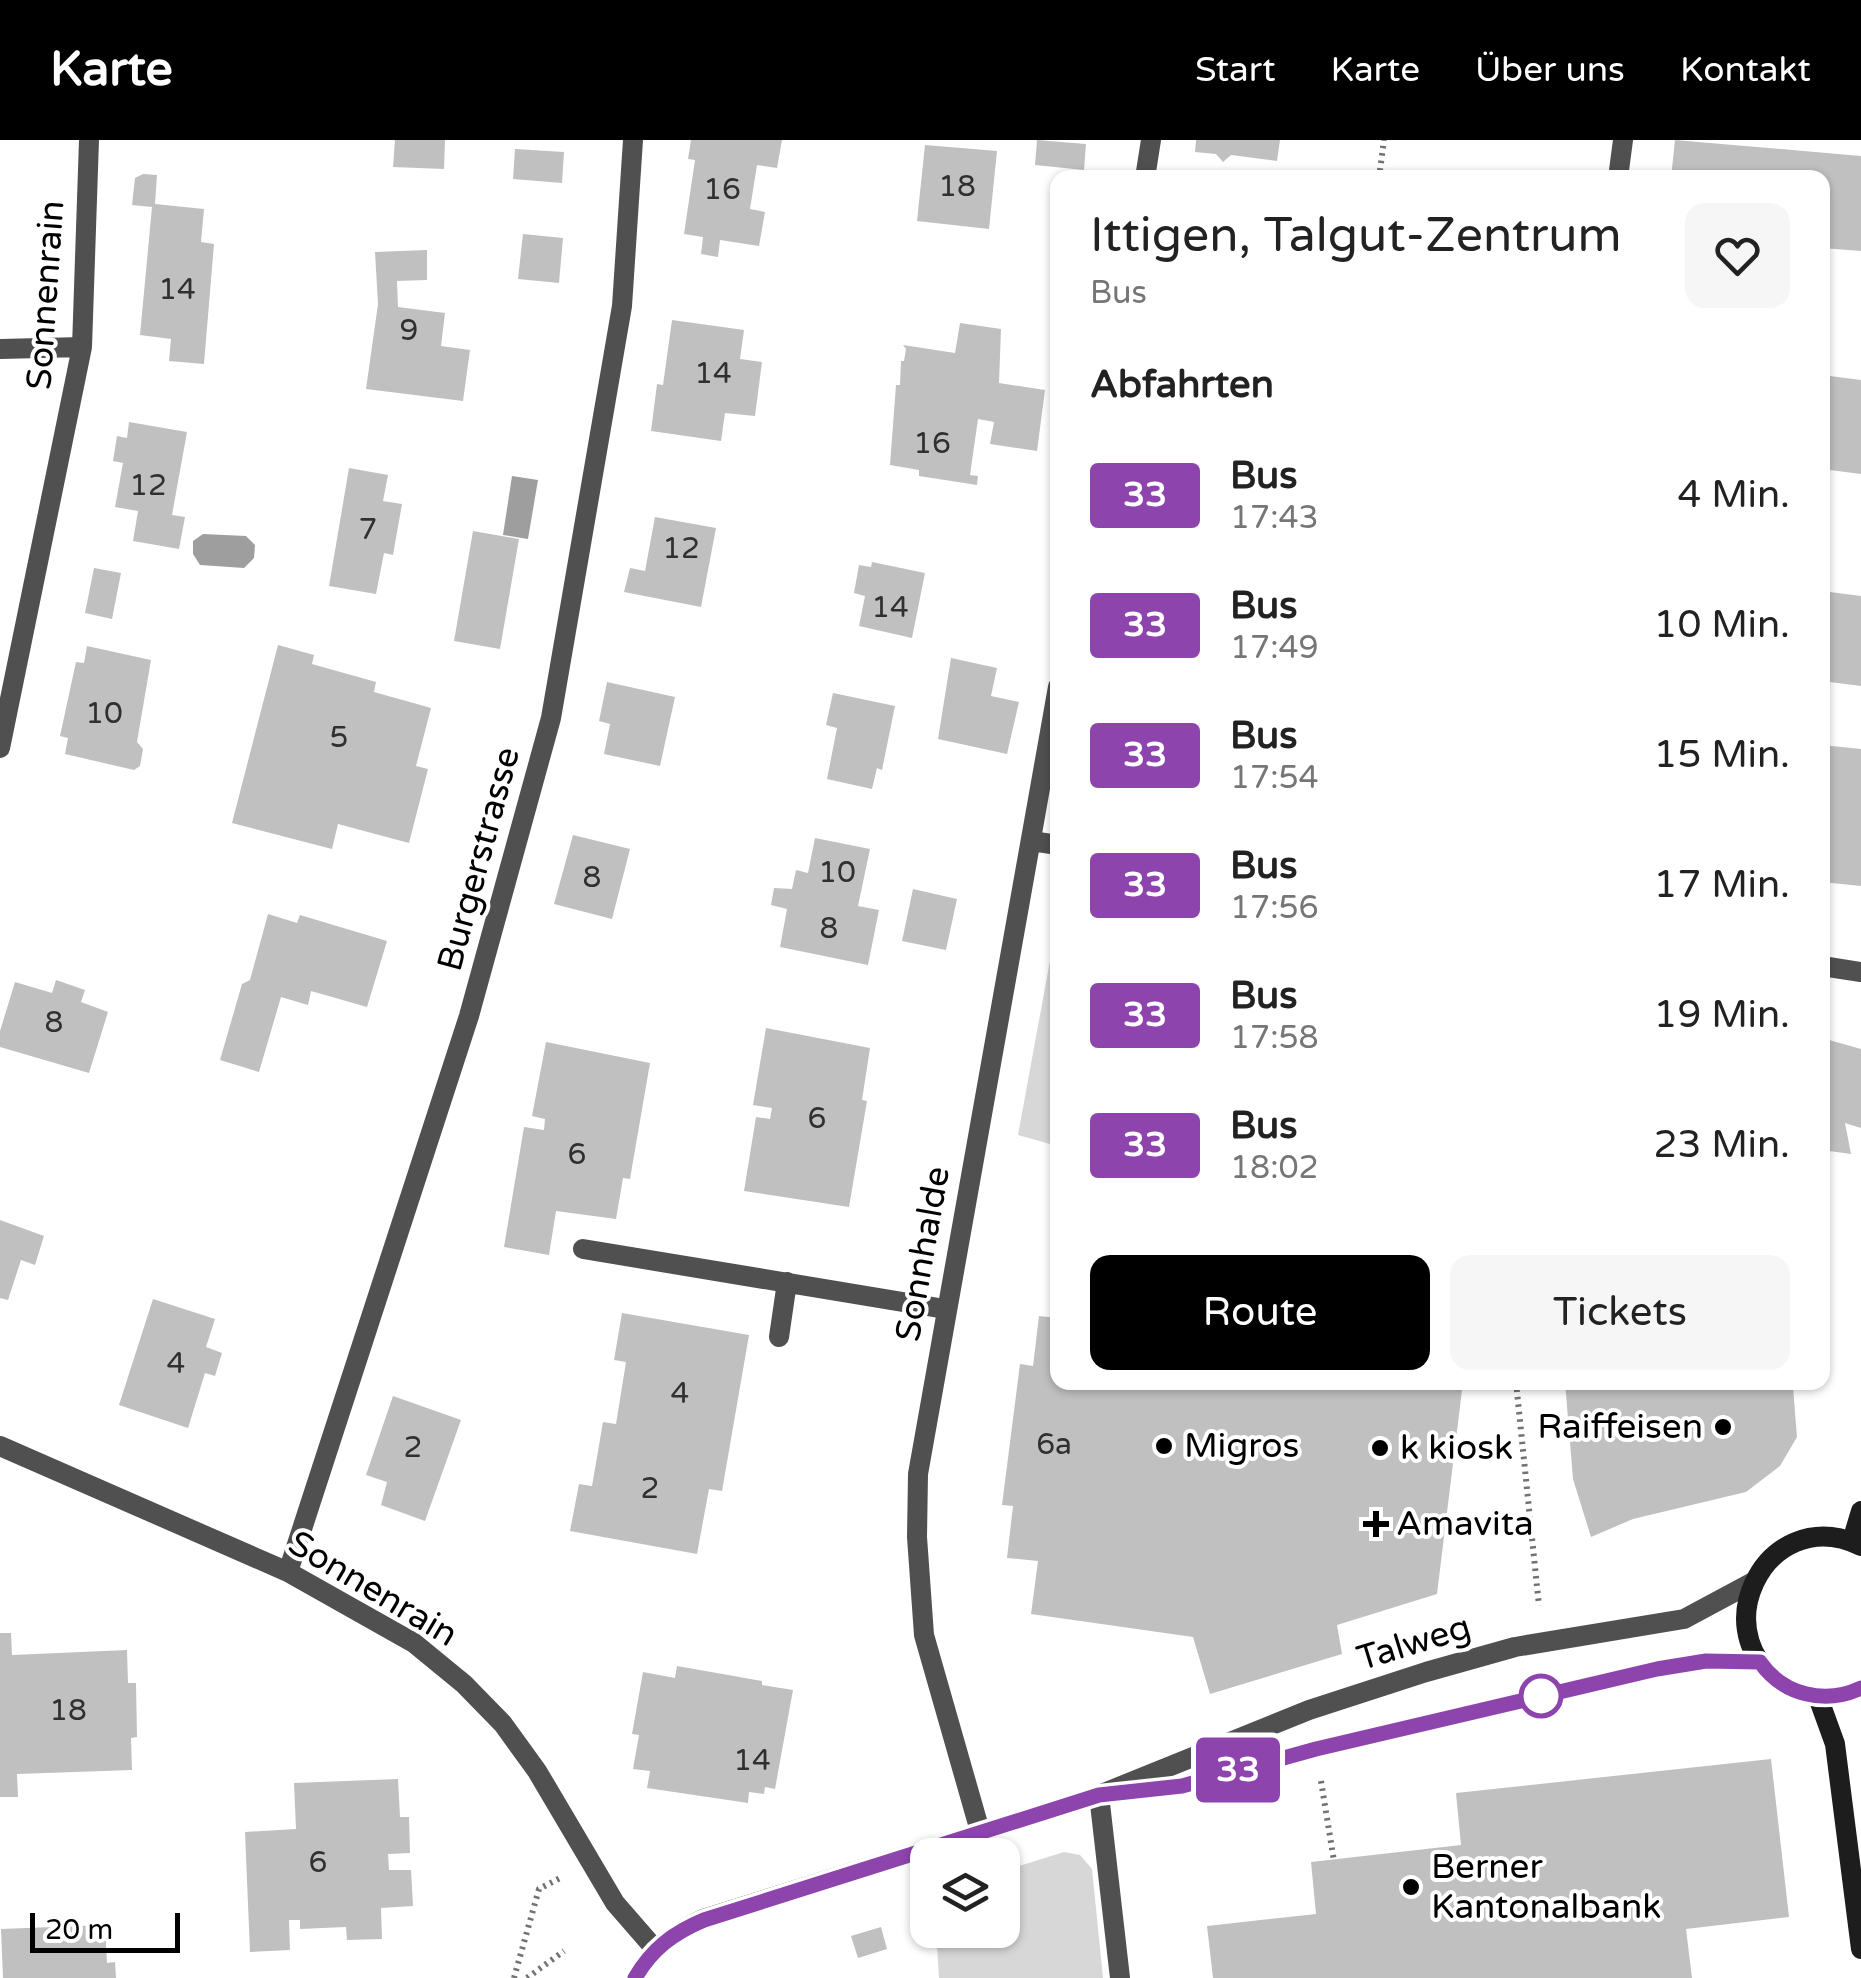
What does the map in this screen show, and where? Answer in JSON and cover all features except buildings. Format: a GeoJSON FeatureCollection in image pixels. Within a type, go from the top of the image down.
{"type":"FeatureCollection","features":[{"type":"Feature","properties":{"kind":"main road"},"geometry":{"type":"LineString","coordinates":[[1861,1511],[1856,1544],[1813,1537],[1777,1553],[1753,1582],[1745,1619],[1748,1638],[1760,1662],[1782,1684],[1818,1697],[1861,1688]]}},
{"type":"Feature","properties":{"kind":"main road"},"geometry":{"type":"LineString","coordinates":[[1818,1697],[1835,1744],[1861,1949]]}},
{"type":"Feature","properties":{"kind":"street","name":"Sonnenrain"},"geometry":{"type":"LineString","coordinates":[[0,748],[82,347],[89,140]]}},
{"type":"Feature","properties":{"kind":"street","name":"Burgerstrasse"},"geometry":{"type":"LineString","coordinates":[[288,1572],[470,1016],[551,718],[622,306],[633,140]]}},
{"type":"Feature","properties":{"kind":"street"},"geometry":{"type":"LineString","coordinates":[[1146,170],[1151,140]]}},
{"type":"Feature","properties":{"kind":"street"},"geometry":{"type":"LineString","coordinates":[[1619,170],[1623,140]]}},
{"type":"Feature","properties":{"kind":"street"},"geometry":{"type":"LineString","coordinates":[[0,349],[82,347]]}},
{"type":"Feature","properties":{"kind":"street","name":"Sonnhalde"},"geometry":{"type":"LineString","coordinates":[[980,1831],[934,1678],[919,1593],[918,1474],[1050,733]]}},
{"type":"Feature","properties":{"kind":"street"},"geometry":{"type":"LineString","coordinates":[[1031,841],[1050,844]]}},
{"type":"Feature","properties":{"kind":"street"},"geometry":{"type":"LineString","coordinates":[[1830,967],[1861,972]]}},
{"type":"Feature","properties":{"kind":"street"},"geometry":{"type":"LineString","coordinates":[[584,1249],[946,1309]]}},
{"type":"Feature","properties":{"kind":"street"},"geometry":{"type":"LineString","coordinates":[[779,1337],[787,1282]]}},
{"type":"Feature","properties":{"kind":"street","name":"Sonnenrain"},"geometry":{"type":"LineString","coordinates":[[0,1446],[288,1572],[414,1642],[464,1684],[515,1740],[615,1903],[656,1949]]}},
{"type":"Feature","properties":{"kind":"street","name":"Talweg"},"geometry":{"type":"LineString","coordinates":[[635,1978],[656,1949],[674,1933],[704,1920],[1099,1795],[1326,1704],[1515,1647],[1684,1619],[1753,1582]]}},
{"type":"Feature","properties":{"kind":"street","name":"Talweg"},"geometry":{"type":"LineString","coordinates":[[1099,1795],[1182,1786],[1316,1749],[1657,1669],[1706,1661],[1760,1662]]}},
{"type":"Feature","properties":{"kind":"street"},"geometry":{"type":"LineString","coordinates":[[1099,1795],[1120,1978]]}},
{"type":"Feature","properties":{"kind":"path"},"geometry":{"type":"LineString","coordinates":[[1380,170],[1384,140]]}},
{"type":"Feature","properties":{"kind":"path"},"geometry":{"type":"LineString","coordinates":[[1517,1390],[1540,1618]]}},
{"type":"Feature","properties":{"kind":"path"},"geometry":{"type":"LineString","coordinates":[[1320,1776],[1334,1861]]}},
{"type":"Feature","properties":{"kind":"path"},"geometry":{"type":"LineString","coordinates":[[514,1978],[539,1889],[592,1864]]}},
{"type":"Feature","properties":{"kind":"path"},"geometry":{"type":"LineString","coordinates":[[527,1978],[564,1952]]}},
{"type":"Feature","properties":{"kind":"shaded area"},"geometry":{"type":"Polygon","coordinates":[[[512,476],[538,480],[528,539],[503,535],[512,476]]]}},
{"type":"Feature","properties":{"kind":"shaded area"},"geometry":{"type":"Polygon","coordinates":[[[203,534],[246,536],[255,545],[254,558],[244,568],[200,565],[193,554],[193,541],[203,534]]]}},
{"type":"Feature","properties":{"kind":"shaded area"},"geometry":{"type":"Polygon","coordinates":[[[1050,960],[1050,1144],[1018,1135],[1050,960]]]}},
{"type":"Feature","properties":{"kind":"shaded area"},"geometry":{"type":"Polygon","coordinates":[[[1064,1852],[1080,1855],[1092,1869],[1103,1978],[939,1978],[937,1948],[1020,1948],[1020,1866],[1064,1852]]]}},
{"type":"Feature","properties":{"kind":"bus line","name":"33"},"geometry":{"type":"LineString","coordinates":[[635,1978],[656,1949],[674,1933],[704,1920],[1099,1795],[1182,1786],[1316,1749],[1688,1663],[1760,1662],[1782,1684],[1818,1697],[1838,1696],[1861,1688]]}},
{"type":"Feature","properties":{"kind":"place","name":"Raiffeisen"},"geometry":{"type":"Point","coordinates":[1723,1427]}},
{"type":"Feature","properties":{"kind":"place","name":"Migros"},"geometry":{"type":"Point","coordinates":[1164,1446]}},
{"type":"Feature","properties":{"kind":"place","name":"k kiosk"},"geometry":{"type":"Point","coordinates":[1380,1448]}},
{"type":"Feature","properties":{"kind":"place","name":"Amavita"},"geometry":{"type":"Point","coordinates":[1376,1524]}},
{"type":"Feature","properties":{"kind":"place","name":"Berner Kantonalbank"},"geometry":{"type":"Point","coordinates":[1411,1887]}}]}
